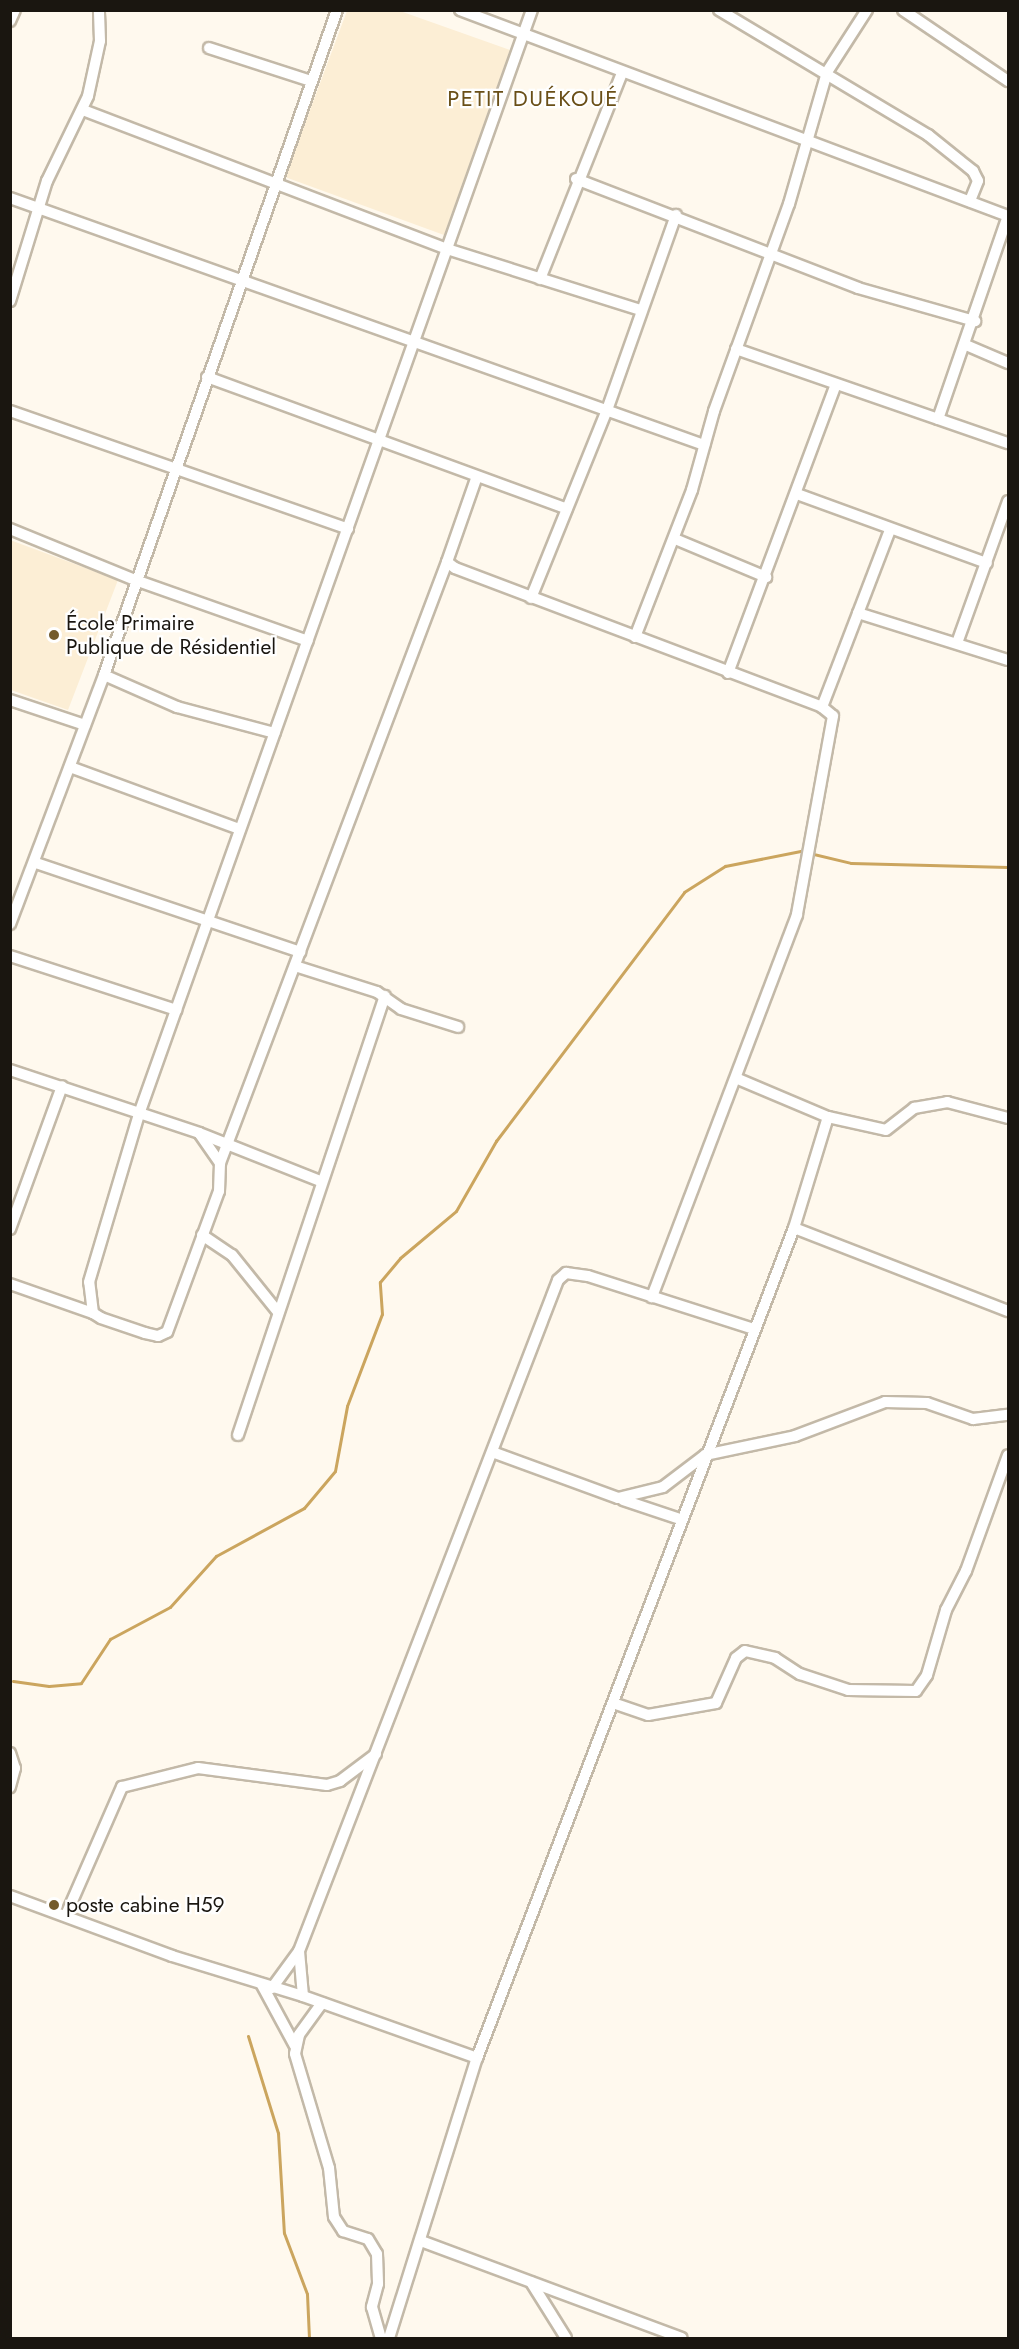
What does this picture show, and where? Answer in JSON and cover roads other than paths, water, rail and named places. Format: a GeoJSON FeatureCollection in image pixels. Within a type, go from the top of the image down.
{"type":"FeatureCollection","features":[{"type":"Feature","properties":{"kind":"street"},"geometry":{"type":"LineString","coordinates":[[10,21],[15,10]]}},
{"type":"Feature","properties":{"kind":"street"},"geometry":{"type":"LineString","coordinates":[[10,301],[38,207],[55,161],[83,110],[100,41],[99,10]]}},
{"type":"Feature","properties":{"kind":"street"},"geometry":{"type":"LineString","coordinates":[[10,924],[36,863],[104,675],[135,580],[337,10]]}},
{"type":"Feature","properties":{"kind":"street"},"geometry":{"type":"LineString","coordinates":[[460,10],[622,73],[1008,216],[975,321],[938,419]]}},
{"type":"Feature","properties":{"kind":"street"},"geometry":{"type":"LineString","coordinates":[[93,1313],[89,1282],[140,1114],[206,920],[381,444],[413,344],[532,10]]}},
{"type":"Feature","properties":{"kind":"street"},"geometry":{"type":"LineString","coordinates":[[719,10],[827,72],[928,135],[973,171],[978,181],[970,201]]}},
{"type":"Feature","properties":{"kind":"street"},"geometry":{"type":"LineString","coordinates":[[636,637],[675,539],[736,349],[771,255],[827,72],[867,10]]}},
{"type":"Feature","properties":{"kind":"street"},"geometry":{"type":"LineString","coordinates":[[903,10],[1008,81]]}},
{"type":"Feature","properties":{"kind":"street"},"geometry":{"type":"LineString","coordinates":[[209,48],[311,81]]}},
{"type":"Feature","properties":{"kind":"street"},"geometry":{"type":"LineString","coordinates":[[540,279],[576,179],[622,73]]}},
{"type":"Feature","properties":{"kind":"street"},"geometry":{"type":"LineString","coordinates":[[83,110],[275,181],[447,249],[640,310]]}},
{"type":"Feature","properties":{"kind":"street"},"geometry":{"type":"LineString","coordinates":[[576,179],[676,215],[771,255],[892,300],[975,321]]}},
{"type":"Feature","properties":{"kind":"street"},"geometry":{"type":"LineString","coordinates":[[10,198],[241,278],[413,344],[704,445]]}},
{"type":"Feature","properties":{"kind":"street"},"geometry":{"type":"LineString","coordinates":[[531,598],[607,410],[640,310],[676,215]]}},
{"type":"Feature","properties":{"kind":"street"},"geometry":{"type":"LineString","coordinates":[[966,345],[1008,363]]}},
{"type":"Feature","properties":{"kind":"street"},"geometry":{"type":"LineString","coordinates":[[736,349],[835,387],[1008,443]]}},
{"type":"Feature","properties":{"kind":"street"},"geometry":{"type":"LineString","coordinates":[[207,377],[476,479],[567,509]]}},
{"type":"Feature","properties":{"kind":"street"},"geometry":{"type":"LineString","coordinates":[[728,673],[766,577],[835,387]]}},
{"type":"Feature","properties":{"kind":"street"},"geometry":{"type":"LineString","coordinates":[[10,411],[176,467],[348,529]]}},
{"type":"Feature","properties":{"kind":"street"},"geometry":{"type":"LineString","coordinates":[[10,1284],[145,1333],[158,1336],[167,1332],[219,1191],[220,1163],[447,562],[476,479]]}},
{"type":"Feature","properties":{"kind":"street"},"geometry":{"type":"LineString","coordinates":[[797,494],[890,530],[987,563]]}},
{"type":"Feature","properties":{"kind":"street"},"geometry":{"type":"LineString","coordinates":[[957,643],[1008,501]]}},
{"type":"Feature","properties":{"kind":"street"},"geometry":{"type":"LineString","coordinates":[[10,529],[135,580],[308,641]]}},
{"type":"Feature","properties":{"kind":"street"},"geometry":{"type":"LineString","coordinates":[[822,707],[890,530]]}},
{"type":"Feature","properties":{"kind":"street"},"geometry":{"type":"LineString","coordinates":[[675,539],[766,577]]}},
{"type":"Feature","properties":{"kind":"street"},"geometry":{"type":"LineString","coordinates":[[447,562],[460,572],[822,707],[832,713],[833,724],[797,915],[738,1079],[652,1297]]}},
{"type":"Feature","properties":{"kind":"street"},"geometry":{"type":"LineString","coordinates":[[858,613],[1008,660]]}},
{"type":"Feature","properties":{"kind":"street"},"geometry":{"type":"LineString","coordinates":[[104,675],[168,704],[275,733]]}},
{"type":"Feature","properties":{"kind":"street"},"geometry":{"type":"LineString","coordinates":[[10,700],[85,725]]}},
{"type":"Feature","properties":{"kind":"street"},"geometry":{"type":"LineString","coordinates":[[70,767],[239,829]]}},
{"type":"Feature","properties":{"kind":"street"},"geometry":{"type":"LineString","coordinates":[[36,863],[300,952]]}},
{"type":"Feature","properties":{"kind":"street"},"geometry":{"type":"LineString","coordinates":[[10,956],[176,1010]]}},
{"type":"Feature","properties":{"kind":"street"},"geometry":{"type":"LineString","coordinates":[[295,966],[385,996],[401,1010],[458,1027]]}},
{"type":"Feature","properties":{"kind":"street"},"geometry":{"type":"LineString","coordinates":[[238,1435],[320,1181],[385,996]]}},
{"type":"Feature","properties":{"kind":"street"},"geometry":{"type":"LineString","coordinates":[[10,1070],[199,1133],[227,1147],[320,1181]]}},
{"type":"Feature","properties":{"kind":"street"},"geometry":{"type":"LineString","coordinates":[[738,1079],[828,1117],[886,1130],[914,1108],[947,1102],[1008,1118]]}},
{"type":"Feature","properties":{"kind":"street"},"geometry":{"type":"LineString","coordinates":[[10,1229],[62,1086]]}},
{"type":"Feature","properties":{"kind":"street"},"geometry":{"type":"LineString","coordinates":[[389,2338],[421,2241],[437,2176],[477,2058],[613,1703],[680,1519],[794,1228],[828,1117]]}},
{"type":"Feature","properties":{"kind":"street"},"geometry":{"type":"LineString","coordinates":[[199,1133],[220,1163]]}},
{"type":"Feature","properties":{"kind":"street"},"geometry":{"type":"LineString","coordinates":[[794,1228],[1008,1311]]}},
{"type":"Feature","properties":{"kind":"street"},"geometry":{"type":"LineString","coordinates":[[202,1235],[232,1255],[261,1285],[278,1312]]}},
{"type":"Feature","properties":{"kind":"street"},"geometry":{"type":"LineString","coordinates":[[267,1986],[299,1951],[438,1588],[495,1453],[527,1352],[561,1276],[578,1274],[754,1329]]}},
{"type":"Feature","properties":{"kind":"street"},"geometry":{"type":"LineString","coordinates":[[618,1498],[663,1487],[705,1455],[786,1439],[892,1401],[927,1403],[973,1419],[1008,1415]]}},
{"type":"Feature","properties":{"kind":"street"},"geometry":{"type":"LineString","coordinates":[[495,1453],[680,1519]]}},
{"type":"Feature","properties":{"kind":"street"},"geometry":{"type":"LineString","coordinates":[[613,1703],[651,1715],[716,1703],[736,1658],[745,1651],[775,1658],[832,1686],[896,1694],[916,1691],[927,1675],[946,1610],[966,1571],[1008,1455]]}},
{"type":"Feature","properties":{"kind":"street"},"geometry":{"type":"LineString","coordinates":[[10,1753],[15,1768],[10,1787]]}},
{"type":"Feature","properties":{"kind":"street"},"geometry":{"type":"LineString","coordinates":[[66,1915],[122,1787],[198,1768],[327,1785],[339,1781],[376,1754]]}},
{"type":"Feature","properties":{"kind":"street"},"geometry":{"type":"LineString","coordinates":[[10,1896],[477,2058]]}},
{"type":"Feature","properties":{"kind":"street"},"geometry":{"type":"LineString","coordinates":[[299,1951],[303,1996]]}},
{"type":"Feature","properties":{"kind":"street"},"geometry":{"type":"LineString","coordinates":[[267,1986],[295,2046],[329,2168],[334,2217],[343,2232],[368,2239],[377,2254],[378,2284],[372,2307],[381,2338]]}},
{"type":"Feature","properties":{"kind":"street"},"geometry":{"type":"LineString","coordinates":[[295,2046],[322,2003]]}},
{"type":"Feature","properties":{"kind":"street"},"geometry":{"type":"LineString","coordinates":[[421,2241],[682,2338]]}},
{"type":"Feature","properties":{"kind":"street"},"geometry":{"type":"LineString","coordinates":[[531,2282],[566,2338]]}},
{"type":"Feature","properties":{"kind":"waterway"},"geometry":{"type":"LineString","coordinates":[[13,1681],[49,1686],[81,1683],[110,1639],[170,1607],[216,1556],[304,1508],[335,1471],[347,1406],[382,1314],[380,1282],[400,1258],[456,1211],[496,1141],[684,892],[725,866],[801,851],[851,863],[1008,867]]}},
{"type":"Feature","properties":{"kind":"waterway"},"geometry":{"type":"LineString","coordinates":[[248,2036],[278,2133],[284,2233],[307,2294],[309,2338]]}},
{"type":"Feature","properties":{"kind":"place","name":"École Primaire Publique de Résidentiel"},"geometry":{"type":"Point","coordinates":[54,635]}},
{"type":"Feature","properties":{"kind":"place","name":"poste cabine H59"},"geometry":{"type":"Point","coordinates":[54,1905]}},
{"type":"Feature","properties":{"kind":"district","name":"PETIT DUÉKOUÉ"},"geometry":{"type":"Point","coordinates":[533,99]}}]}
